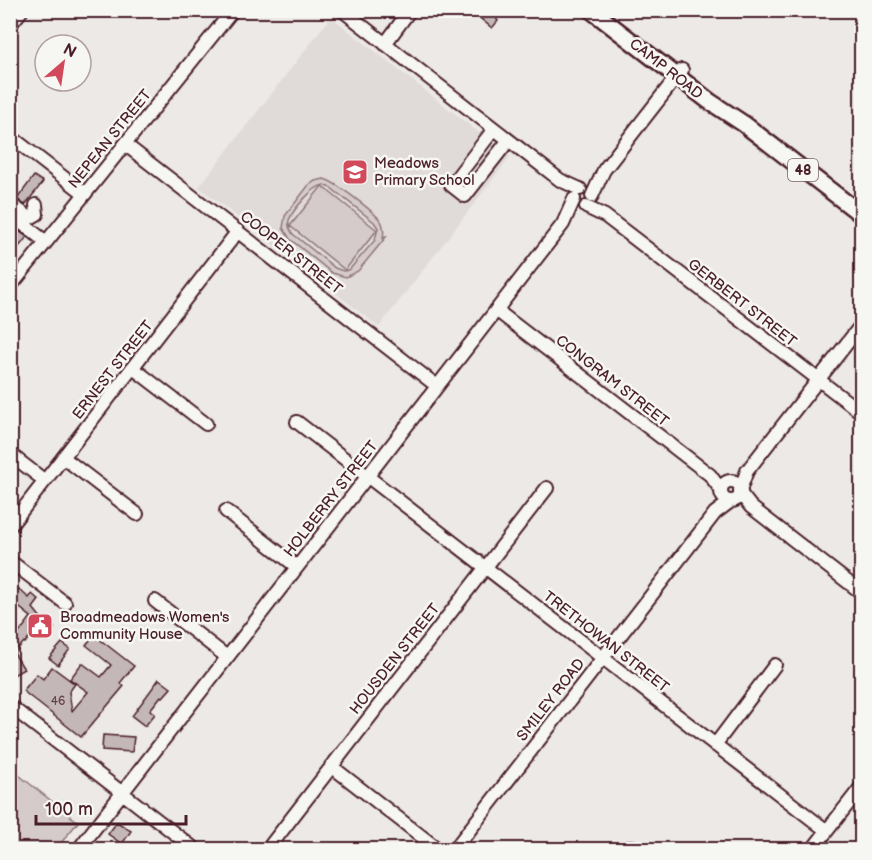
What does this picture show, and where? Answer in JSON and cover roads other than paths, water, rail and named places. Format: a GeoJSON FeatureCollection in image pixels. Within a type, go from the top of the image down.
{"type":"FeatureCollection","features":[{"type":"Feature","properties":{"kind":"main road","name":"CAMP ROAD"},"geometry":{"type":"LineString","coordinates":[[591,10],[679,74]]}},
{"type":"Feature","properties":{"kind":"main road","name":"CAMP ROAD"},"geometry":{"type":"LineString","coordinates":[[605,10],[709,101],[744,124],[861,215]]}},
{"type":"Feature","properties":{"kind":"street"},"geometry":{"type":"LineString","coordinates":[[10,25],[22,10]]}},
{"type":"Feature","properties":{"kind":"street","name":"NEPEAN STREET"},"geometry":{"type":"LineString","coordinates":[[10,287],[233,10]]}},
{"type":"Feature","properties":{"kind":"street","name":"GERBERT STREET"},"geometry":{"type":"LineString","coordinates":[[342,10],[861,413]]}},
{"type":"Feature","properties":{"kind":"street"},"geometry":{"type":"LineString","coordinates":[[384,44],[410,10]]}},
{"type":"Feature","properties":{"kind":"street","name":"HOLBERRY STREET"},"geometry":{"type":"LineString","coordinates":[[78,849],[679,74]]}},
{"type":"Feature","properties":{"kind":"street"},"geometry":{"type":"LineString","coordinates":[[494,129],[451,185],[465,196],[508,141]]}},
{"type":"Feature","properties":{"kind":"street"},"geometry":{"type":"LineString","coordinates":[[10,136],[85,194]]}},
{"type":"Feature","properties":{"kind":"street","name":"COOPER STREET"},"geometry":{"type":"LineString","coordinates":[[126,145],[437,386]]}},
{"type":"Feature","properties":{"kind":"street"},"geometry":{"type":"LineString","coordinates":[[10,204],[30,218],[37,214],[36,205]]}},
{"type":"Feature","properties":{"kind":"street"},"geometry":{"type":"LineString","coordinates":[[10,214],[46,242]]}},
{"type":"Feature","properties":{"kind":"street","name":"ERNEST STREET"},"geometry":{"type":"LineString","coordinates":[[10,526],[238,231]]}},
{"type":"Feature","properties":{"kind":"street","name":"CONGRAM STREET"},"geometry":{"type":"LineString","coordinates":[[496,310],[861,593]]}},
{"type":"Feature","properties":{"kind":"street","name":"SMILEY ROAD"},"geometry":{"type":"LineString","coordinates":[[454,849],[861,324]]}},
{"type":"Feature","properties":{"kind":"street"},"geometry":{"type":"LineString","coordinates":[[134,368],[206,424]]}},
{"type":"Feature","properties":{"kind":"street","name":"TRETHOWAN STREET"},"geometry":{"type":"LineString","coordinates":[[297,422],[827,831]]}},
{"type":"Feature","properties":{"kind":"street"},"geometry":{"type":"LineString","coordinates":[[10,454],[45,481]]}},
{"type":"Feature","properties":{"kind":"street"},"geometry":{"type":"LineString","coordinates":[[64,458],[137,514]]}},
{"type":"Feature","properties":{"kind":"street","name":"HOUSDEN STREET"},"geometry":{"type":"LineString","coordinates":[[267,849],[547,488]]}},
{"type":"Feature","properties":{"kind":"street"},"geometry":{"type":"LineString","coordinates":[[226,511],[297,567]]}},
{"type":"Feature","properties":{"kind":"street"},"geometry":{"type":"LineString","coordinates":[[10,561],[65,603]]}},
{"type":"Feature","properties":{"kind":"street"},"geometry":{"type":"LineString","coordinates":[[155,601],[227,657]]}},
{"type":"Feature","properties":{"kind":"street"},"geometry":{"type":"LineString","coordinates":[[714,745],[775,665]]}},
{"type":"Feature","properties":{"kind":"street"},"geometry":{"type":"LineString","coordinates":[[10,706],[196,849]]}},
{"type":"Feature","properties":{"kind":"street"},"geometry":{"type":"LineString","coordinates":[[331,766],[439,849]]}},
{"type":"Feature","properties":{"kind":"street"},"geometry":{"type":"LineString","coordinates":[[812,849],[861,786]]}},
{"type":"Feature","properties":{"kind":"place","name":"Meadows Primary School"},"geometry":{"type":"Point","coordinates":[355,172]}},
{"type":"Feature","properties":{"kind":"place","name":"Broadmeadows Women's Community House"},"geometry":{"type":"Point","coordinates":[40,626]}}]}
